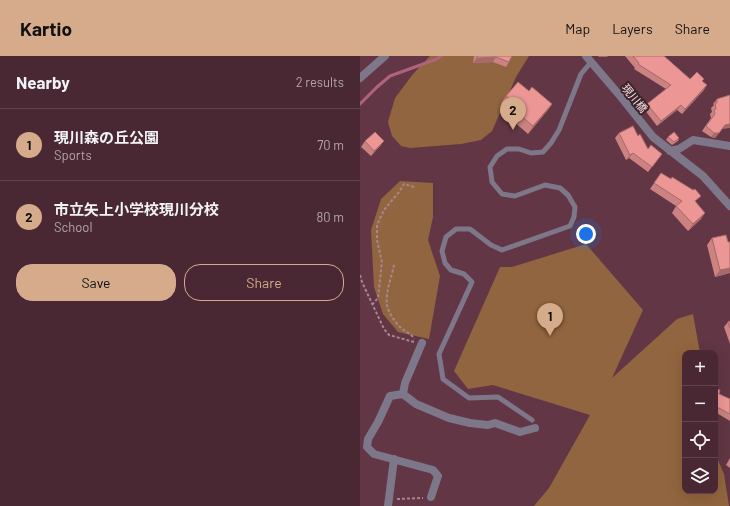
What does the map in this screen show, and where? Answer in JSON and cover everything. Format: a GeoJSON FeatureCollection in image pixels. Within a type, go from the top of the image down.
{"type":"FeatureCollection","features":[{"type":"Feature","properties":{"kind":"street"},"geometry":{"type":"LineString","coordinates":[[360,78],[384,56]]}},
{"type":"Feature","properties":{"kind":"street","name":"現川橋"},"geometry":{"type":"LineString","coordinates":[[589,59],[653,137],[704,176],[730,206]]}},
{"type":"Feature","properties":{"kind":"street"},"geometry":{"type":"LineString","coordinates":[[670,151],[679,149],[694,140],[730,146]]}},
{"type":"Feature","properties":{"kind":"street"},"geometry":{"type":"LineString","coordinates":[[403,394],[405,384],[422,343]]}},
{"type":"Feature","properties":{"kind":"street"},"geometry":{"type":"LineString","coordinates":[[431,498],[438,476],[433,470],[374,454],[368,447],[368,439],[390,396],[403,394],[416,404],[449,418],[470,423],[488,425],[495,423],[520,432],[534,424]]}},
{"type":"Feature","properties":{"kind":"street"},"geometry":{"type":"LineString","coordinates":[[389,502],[394,459]]}},
{"type":"Feature","properties":{"kind":"lane"},"geometry":{"type":"LineString","coordinates":[[534,424],[498,397],[469,398],[443,378],[439,354],[472,282],[464,274],[451,270],[445,263],[442,251],[446,237],[456,229],[470,229],[491,245],[502,250],[570,226],[574,217],[575,207],[568,195],[560,188],[545,185],[515,196],[502,194],[492,182],[490,167],[497,156],[507,149],[519,149],[531,153],[543,152],[559,130],[581,74],[589,59]]}},
{"type":"Feature","properties":{"kind":"path"},"geometry":{"type":"LineString","coordinates":[[372,305],[378,298],[382,262],[377,240],[377,225],[384,210],[404,184],[414,187]]}},
{"type":"Feature","properties":{"kind":"path"},"geometry":{"type":"LineString","coordinates":[[360,275],[372,305],[384,329],[389,335],[416,342],[412,335],[400,327],[392,316],[387,305],[394,265]]}},
{"type":"Feature","properties":{"kind":"path"},"geometry":{"type":"LineString","coordinates":[[389,502],[431,498]]}},
{"type":"Feature","properties":{"kind":"shaded area"},"geometry":{"type":"Polygon","coordinates":[[[430,56],[529,56],[516,77],[492,131],[481,140],[461,144],[410,148],[401,146],[392,136],[388,122],[395,98],[413,74],[430,56]]]}},
{"type":"Feature","properties":{"kind":"shaded area"},"geometry":{"type":"Polygon","coordinates":[[[400,181],[433,183],[433,217],[428,240],[440,276],[429,339],[398,332],[383,314],[374,287],[371,230],[381,199],[400,181]]]}},
{"type":"Feature","properties":{"kind":"shaded area"},"geometry":{"type":"Polygon","coordinates":[[[586,244],[643,310],[612,378],[677,319],[693,314],[699,350],[682,350],[682,494],[718,494],[718,460],[724,474],[729,506],[534,506],[549,488],[590,415],[493,385],[468,389],[454,371],[500,267],[512,267],[586,244]]]}},
{"type":"Feature","properties":{"kind":"building"},"geometry":{"type":"Polygon","coordinates":[[[477,56],[512,56],[509,62],[496,57],[477,58],[477,56]]]}},
{"type":"Feature","properties":{"kind":"building"},"geometry":{"type":"Polygon","coordinates":[[[633,56],[664,56],[690,79],[697,72],[704,79],[702,81],[707,85],[685,109],[681,105],[661,121],[647,104],[671,85],[638,64],[639,63],[633,56]]]}},
{"type":"Feature","properties":{"kind":"building"},"geometry":{"type":"Polygon","coordinates":[[[518,82],[529,91],[532,87],[552,104],[533,126],[508,105],[512,101],[506,96],[518,82]]]}},
{"type":"Feature","properties":{"kind":"building"},"geometry":{"type":"Polygon","coordinates":[[[730,95],[730,124],[725,125],[719,133],[714,133],[706,126],[715,114],[715,103],[717,103],[717,99],[730,95]]]}},
{"type":"Feature","properties":{"kind":"building"},"geometry":{"type":"Polygon","coordinates":[[[633,126],[638,136],[640,134],[648,149],[651,145],[662,154],[652,167],[633,153],[630,155],[619,133],[633,126]]]}},
{"type":"Feature","properties":{"kind":"building"},"geometry":{"type":"Polygon","coordinates":[[[375,132],[384,141],[374,151],[365,141],[375,132]]]}},
{"type":"Feature","properties":{"kind":"building"},"geometry":{"type":"Polygon","coordinates":[[[674,132],[679,138],[674,142],[668,137],[674,132]]]}},
{"type":"Feature","properties":{"kind":"building"},"geometry":{"type":"Polygon","coordinates":[[[661,173],[671,179],[672,177],[693,190],[695,189],[701,196],[695,201],[705,213],[693,224],[676,206],[682,201],[654,183],[661,173]]]}},
{"type":"Feature","properties":{"kind":"building"},"geometry":{"type":"Polygon","coordinates":[[[726,235],[728,242],[730,242],[730,268],[720,270],[712,238],[726,235]]]}},
{"type":"Feature","properties":{"kind":"building"},"geometry":{"type":"Polygon","coordinates":[[[718,390],[720,390],[719,394],[730,399],[730,414],[718,408],[718,390]]]}},
{"type":"Feature","properties":{"kind":"waterway"},"geometry":{"type":"LineString","coordinates":[[360,104],[390,76],[437,59],[441,56]]}},
{"type":"Feature","properties":{"kind":"place","name":"市立矢上小学校現川分校"},"geometry":{"type":"Point","coordinates":[513,130]}},
{"type":"Feature","properties":{"kind":"place","name":"現川森の丘公園"},"geometry":{"type":"Point","coordinates":[550,336]}}]}
